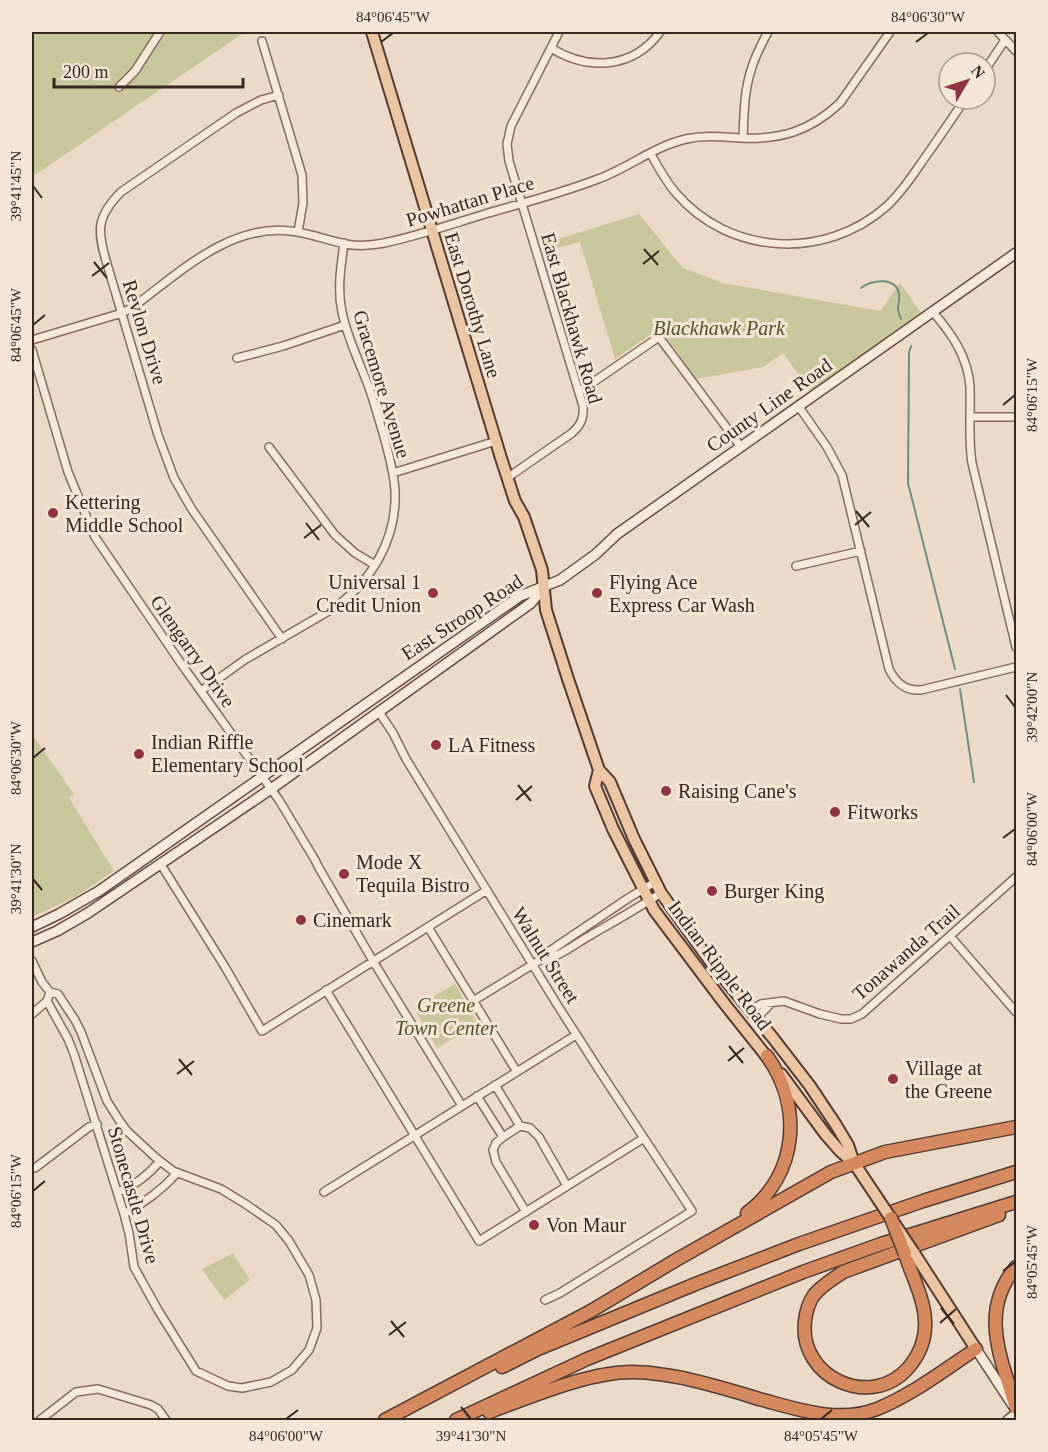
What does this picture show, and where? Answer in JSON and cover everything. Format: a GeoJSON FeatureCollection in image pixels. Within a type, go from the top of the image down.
{"type":"FeatureCollection","features":[{"type":"Feature","properties":{"kind":"highway"},"geometry":{"type":"LineString","coordinates":[[676,1260],[753,1208],[773,1188],[783,1169],[790,1142],[789,1110],[780,1081],[767,1056]]}},
{"type":"Feature","properties":{"kind":"highway"},"geometry":{"type":"LineString","coordinates":[[385,1420],[591,1311],[831,1172],[885,1152],[1017,1127]]}},
{"type":"Feature","properties":{"kind":"highway"},"geometry":{"type":"LineString","coordinates":[[390,1420],[538,1350],[698,1283],[799,1244],[923,1201],[1017,1172]]}},
{"type":"Feature","properties":{"kind":"highway"},"geometry":{"type":"LineString","coordinates":[[891,1218],[909,1254],[925,1317],[924,1338],[916,1357],[903,1374],[884,1385],[864,1388],[846,1385],[830,1377],[816,1363],[810,1354],[805,1334],[809,1305],[822,1286],[843,1272],[988,1220],[1017,1204]]}},
{"type":"Feature","properties":{"kind":"highway"},"geometry":{"type":"LineString","coordinates":[[456,1420],[587,1359],[803,1272],[881,1244],[1017,1204]]}},
{"type":"Feature","properties":{"kind":"highway"},"geometry":{"type":"LineString","coordinates":[[1017,1268],[1002,1291],[997,1312],[996,1334],[1000,1358],[1017,1411]]}},
{"type":"Feature","properties":{"kind":"highway"},"geometry":{"type":"LineString","coordinates":[[469,1420],[582,1380],[633,1372],[683,1378],[807,1411],[849,1415],[876,1409],[894,1401],[976,1349]]}},
{"type":"Feature","properties":{"kind":"main road","name":"East Dorothy Lane"},"geometry":{"type":"LineString","coordinates":[[372,32],[507,478],[515,501],[524,517],[542,570],[544,587]]}},
{"type":"Feature","properties":{"kind":"main road","name":"County Line Road"},"geometry":{"type":"LineString","coordinates":[[544,587],[560,580],[596,554],[617,534],[1017,253]]}},
{"type":"Feature","properties":{"kind":"main road","name":"East Stroop Road"},"geometry":{"type":"LineString","coordinates":[[32,927],[99,891],[520,596],[544,587]]}},
{"type":"Feature","properties":{"kind":"main road","name":"East Stroop Road"},"geometry":{"type":"LineString","coordinates":[[32,942],[88,913],[271,789],[531,603],[544,587]]}},
{"type":"Feature","properties":{"kind":"main road","name":"Indian Ripple Road"},"geometry":{"type":"LineString","coordinates":[[544,587],[546,610],[599,770],[610,782],[634,839],[661,893],[713,965],[810,1086],[848,1145],[854,1162],[891,1218]]}},
{"type":"Feature","properties":{"kind":"main road"},"geometry":{"type":"LineString","coordinates":[[424,680],[432,665],[441,659],[443,650],[456,654],[461,653]]}},
{"type":"Feature","properties":{"kind":"main road","name":"Indian Ripple Road"},"geometry":{"type":"LineString","coordinates":[[599,770],[595,786],[613,830],[654,910],[724,1003],[758,1043],[826,1135],[854,1162]]}},
{"type":"Feature","properties":{"kind":"main road"},"geometry":{"type":"LineString","coordinates":[[724,1003],[734,1006],[744,1019],[754,1014]]}},
{"type":"Feature","properties":{"kind":"main road"},"geometry":{"type":"LineString","coordinates":[[909,1254],[1017,1411],[1008,1420]]}},
{"type":"Feature","properties":{"kind":"street"},"geometry":{"type":"LineString","coordinates":[[119,87],[135,71],[160,32]]}},
{"type":"Feature","properties":{"kind":"street","name":"East Blackhawk Road"},"geometry":{"type":"LineString","coordinates":[[507,478],[579,427],[584,412],[507,153],[515,117],[560,32]]}},
{"type":"Feature","properties":{"kind":"street"},"geometry":{"type":"LineString","coordinates":[[551,48],[579,61],[607,63],[634,55],[651,43],[660,32]]}},
{"type":"Feature","properties":{"kind":"street"},"geometry":{"type":"LineString","coordinates":[[743,138],[748,79],[768,32]]}},
{"type":"Feature","properties":{"kind":"street","name":"Powhattan Place"},"geometry":{"type":"LineString","coordinates":[[32,340],[122,313],[205,254],[233,239],[272,231],[298,232],[344,243],[367,245],[384,243],[588,183],[668,145],[687,139],[769,138],[790,134],[822,118],[840,103],[890,32]]}},
{"type":"Feature","properties":{"kind":"street"},"geometry":{"type":"LineString","coordinates":[[998,32],[1017,51]]}},
{"type":"Feature","properties":{"kind":"street"},"geometry":{"type":"LineString","coordinates":[[997,52],[1005,40]]}},
{"type":"Feature","properties":{"kind":"street"},"geometry":{"type":"LineString","coordinates":[[262,41],[302,175],[303,203],[298,232]]}},
{"type":"Feature","properties":{"kind":"street","name":"Revlon Drive"},"geometry":{"type":"LineString","coordinates":[[279,95],[261,100],[236,113],[121,192],[107,209],[101,225],[100,241],[158,435],[174,478],[191,508],[282,639]]}},
{"type":"Feature","properties":{"kind":"street"},"geometry":{"type":"LineString","coordinates":[[651,154],[666,181],[676,193],[711,222],[735,234],[766,243],[797,244],[853,229],[889,204],[907,184],[957,111]]}},
{"type":"Feature","properties":{"kind":"street","name":"Gracemore Avenue"},"geometry":{"type":"LineString","coordinates":[[201,691],[246,659],[345,601],[366,580],[375,565],[384,549],[393,521],[395,490],[393,473],[372,397],[341,310],[339,285],[344,243]]}},
{"type":"Feature","properties":{"kind":"street"},"geometry":{"type":"LineString","coordinates":[[933,312],[954,338],[965,362],[970,386],[972,463],[1017,647]]}},
{"type":"Feature","properties":{"kind":"street"},"geometry":{"type":"LineString","coordinates":[[237,358],[283,346],[345,325]]}},
{"type":"Feature","properties":{"kind":"street"},"geometry":{"type":"LineString","coordinates":[[579,392],[659,337],[741,447]]}},
{"type":"Feature","properties":{"kind":"street","name":"Glengarry Drive"},"geometry":{"type":"LineString","coordinates":[[32,350],[68,472],[95,537],[296,827],[373,961],[462,1106]]}},
{"type":"Feature","properties":{"kind":"street"},"geometry":{"type":"LineString","coordinates":[[799,407],[838,466],[889,669],[894,678],[900,685],[921,690],[1017,667]]}},
{"type":"Feature","properties":{"kind":"street"},"geometry":{"type":"LineString","coordinates":[[970,417],[1017,417]]}},
{"type":"Feature","properties":{"kind":"street"},"geometry":{"type":"LineString","coordinates":[[393,473],[496,441]]}},
{"type":"Feature","properties":{"kind":"street"},"geometry":{"type":"LineString","coordinates":[[269,447],[335,535],[375,565]]}},
{"type":"Feature","properties":{"kind":"street"},"geometry":{"type":"LineString","coordinates":[[796,566],[861,551]]}},
{"type":"Feature","properties":{"kind":"street","name":"Walnut Street"},"geometry":{"type":"LineString","coordinates":[[379,712],[532,965],[692,1211],[545,1300]]}},
{"type":"Feature","properties":{"kind":"street"},"geometry":{"type":"LineString","coordinates":[[160,863],[262,1030],[487,890]]}},
{"type":"Feature","properties":{"kind":"street","name":"Tonawanda Trail"},"geometry":{"type":"LineString","coordinates":[[754,1014],[771,1003],[784,1001],[841,1019],[856,1018],[1017,877]]}},
{"type":"Feature","properties":{"kind":"street"},"geometry":{"type":"LineString","coordinates":[[473,1001],[540,960],[566,940],[655,882]]}},
{"type":"Feature","properties":{"kind":"street"},"geometry":{"type":"LineString","coordinates":[[540,960],[557,954],[661,893]]}},
{"type":"Feature","properties":{"kind":"street"},"geometry":{"type":"LineString","coordinates":[[428,927],[517,1072]]}},
{"type":"Feature","properties":{"kind":"street"},"geometry":{"type":"LineString","coordinates":[[950,936],[1017,1012]]}},
{"type":"Feature","properties":{"kind":"street"},"geometry":{"type":"LineString","coordinates":[[32,961],[42,982],[50,992],[58,993],[75,1020],[107,1101],[114,1112],[127,1131],[177,1173],[146,1201],[124,1214]]}},
{"type":"Feature","properties":{"kind":"street"},"geometry":{"type":"LineString","coordinates":[[326,990],[479,1240],[644,1138]]}},
{"type":"Feature","properties":{"kind":"street"},"geometry":{"type":"LineString","coordinates":[[32,1014],[47,1001],[50,992]]}},
{"type":"Feature","properties":{"kind":"street","name":"Stonecastle Drive"},"geometry":{"type":"LineString","coordinates":[[47,1001],[68,1039],[81,1075],[118,1192],[129,1233],[134,1267],[158,1310],[196,1371],[228,1386],[242,1388],[271,1382],[292,1370],[309,1350],[317,1328],[316,1300],[309,1275],[289,1240],[276,1225],[221,1189],[177,1173]]}},
{"type":"Feature","properties":{"kind":"street"},"geometry":{"type":"LineString","coordinates":[[324,1192],[576,1035]]}},
{"type":"Feature","properties":{"kind":"street"},"geometry":{"type":"LineString","coordinates":[[495,1085],[520,1126]]}},
{"type":"Feature","properties":{"kind":"street"},"geometry":{"type":"LineString","coordinates":[[477,1096],[503,1137]]}},
{"type":"Feature","properties":{"kind":"street"},"geometry":{"type":"LineString","coordinates":[[32,1167],[35,1168],[89,1127],[97,1124]]}},
{"type":"Feature","properties":{"kind":"street"},"geometry":{"type":"LineString","coordinates":[[526,1212],[496,1162],[493,1150],[496,1143],[520,1126],[530,1128],[539,1137],[567,1186]]}},
{"type":"Feature","properties":{"kind":"street"},"geometry":{"type":"LineString","coordinates":[[118,1192],[128,1188],[160,1161]]}},
{"type":"Feature","properties":{"kind":"street"},"geometry":{"type":"LineString","coordinates":[[40,1420],[76,1392],[98,1389],[151,1404],[166,1420]]}},
{"type":"Feature","properties":{"kind":"green space"},"geometry":{"type":"Polygon","coordinates":[[[32,32],[245,32],[32,177],[32,32]]]}},
{"type":"Feature","properties":{"kind":"green space","name":"Blackhawk Park"},"geometry":{"type":"Polygon","coordinates":[[[639,214],[683,268],[723,283],[880,311],[900,283],[922,314],[811,392],[783,353],[763,367],[696,379],[660,328],[615,359],[580,242],[545,251],[542,244],[639,214]]]}},
{"type":"Feature","properties":{"kind":"green space"},"geometry":{"type":"Polygon","coordinates":[[[32,734],[74,794],[69,798],[114,871],[75,897],[32,917],[32,734]]]}},
{"type":"Feature","properties":{"kind":"green space","name":"Greene Town Center"},"geometry":{"type":"Polygon","coordinates":[[[455,984],[478,1024],[437,1048],[414,1008],[455,984]]]}},
{"type":"Feature","properties":{"kind":"green space"},"geometry":{"type":"Polygon","coordinates":[[[233,1253],[250,1280],[224,1300],[202,1269],[233,1253]]]}},
{"type":"Feature","properties":{"kind":"waterway"},"geometry":{"type":"LineString","coordinates":[[861,288],[883,281],[893,284],[899,294],[898,310],[901,319]]}},
{"type":"Feature","properties":{"kind":"waterway"},"geometry":{"type":"LineString","coordinates":[[911,346],[909,353],[908,483],[955,669]]}},
{"type":"Feature","properties":{"kind":"waterway"},"geometry":{"type":"LineString","coordinates":[[960,689],[974,782]]}},
{"type":"Feature","properties":{"kind":"place","name":"Kettering Middle School"},"geometry":{"type":"Point","coordinates":[53,513]}},
{"type":"Feature","properties":{"kind":"place","name":"Universal 1 Credit Union"},"geometry":{"type":"Point","coordinates":[433,593]}},
{"type":"Feature","properties":{"kind":"place","name":"Flying Ace Express Car Wash"},"geometry":{"type":"Point","coordinates":[597,593]}},
{"type":"Feature","properties":{"kind":"place","name":"LA Fitness"},"geometry":{"type":"Point","coordinates":[436,745]}},
{"type":"Feature","properties":{"kind":"place","name":"Indian Riffle Elementary School"},"geometry":{"type":"Point","coordinates":[139,754]}},
{"type":"Feature","properties":{"kind":"place","name":"Raising Cane's"},"geometry":{"type":"Point","coordinates":[666,791]}},
{"type":"Feature","properties":{"kind":"place","name":"Fitworks"},"geometry":{"type":"Point","coordinates":[835,812]}},
{"type":"Feature","properties":{"kind":"place","name":"Mode X Tequila Bistro"},"geometry":{"type":"Point","coordinates":[344,874]}},
{"type":"Feature","properties":{"kind":"place","name":"Burger King"},"geometry":{"type":"Point","coordinates":[712,891]}},
{"type":"Feature","properties":{"kind":"place","name":"Cinemark"},"geometry":{"type":"Point","coordinates":[301,920]}},
{"type":"Feature","properties":{"kind":"place","name":"Village at the Greene"},"geometry":{"type":"Point","coordinates":[893,1079]}},
{"type":"Feature","properties":{"kind":"place","name":"Von Maur"},"geometry":{"type":"Point","coordinates":[534,1225]}}]}
